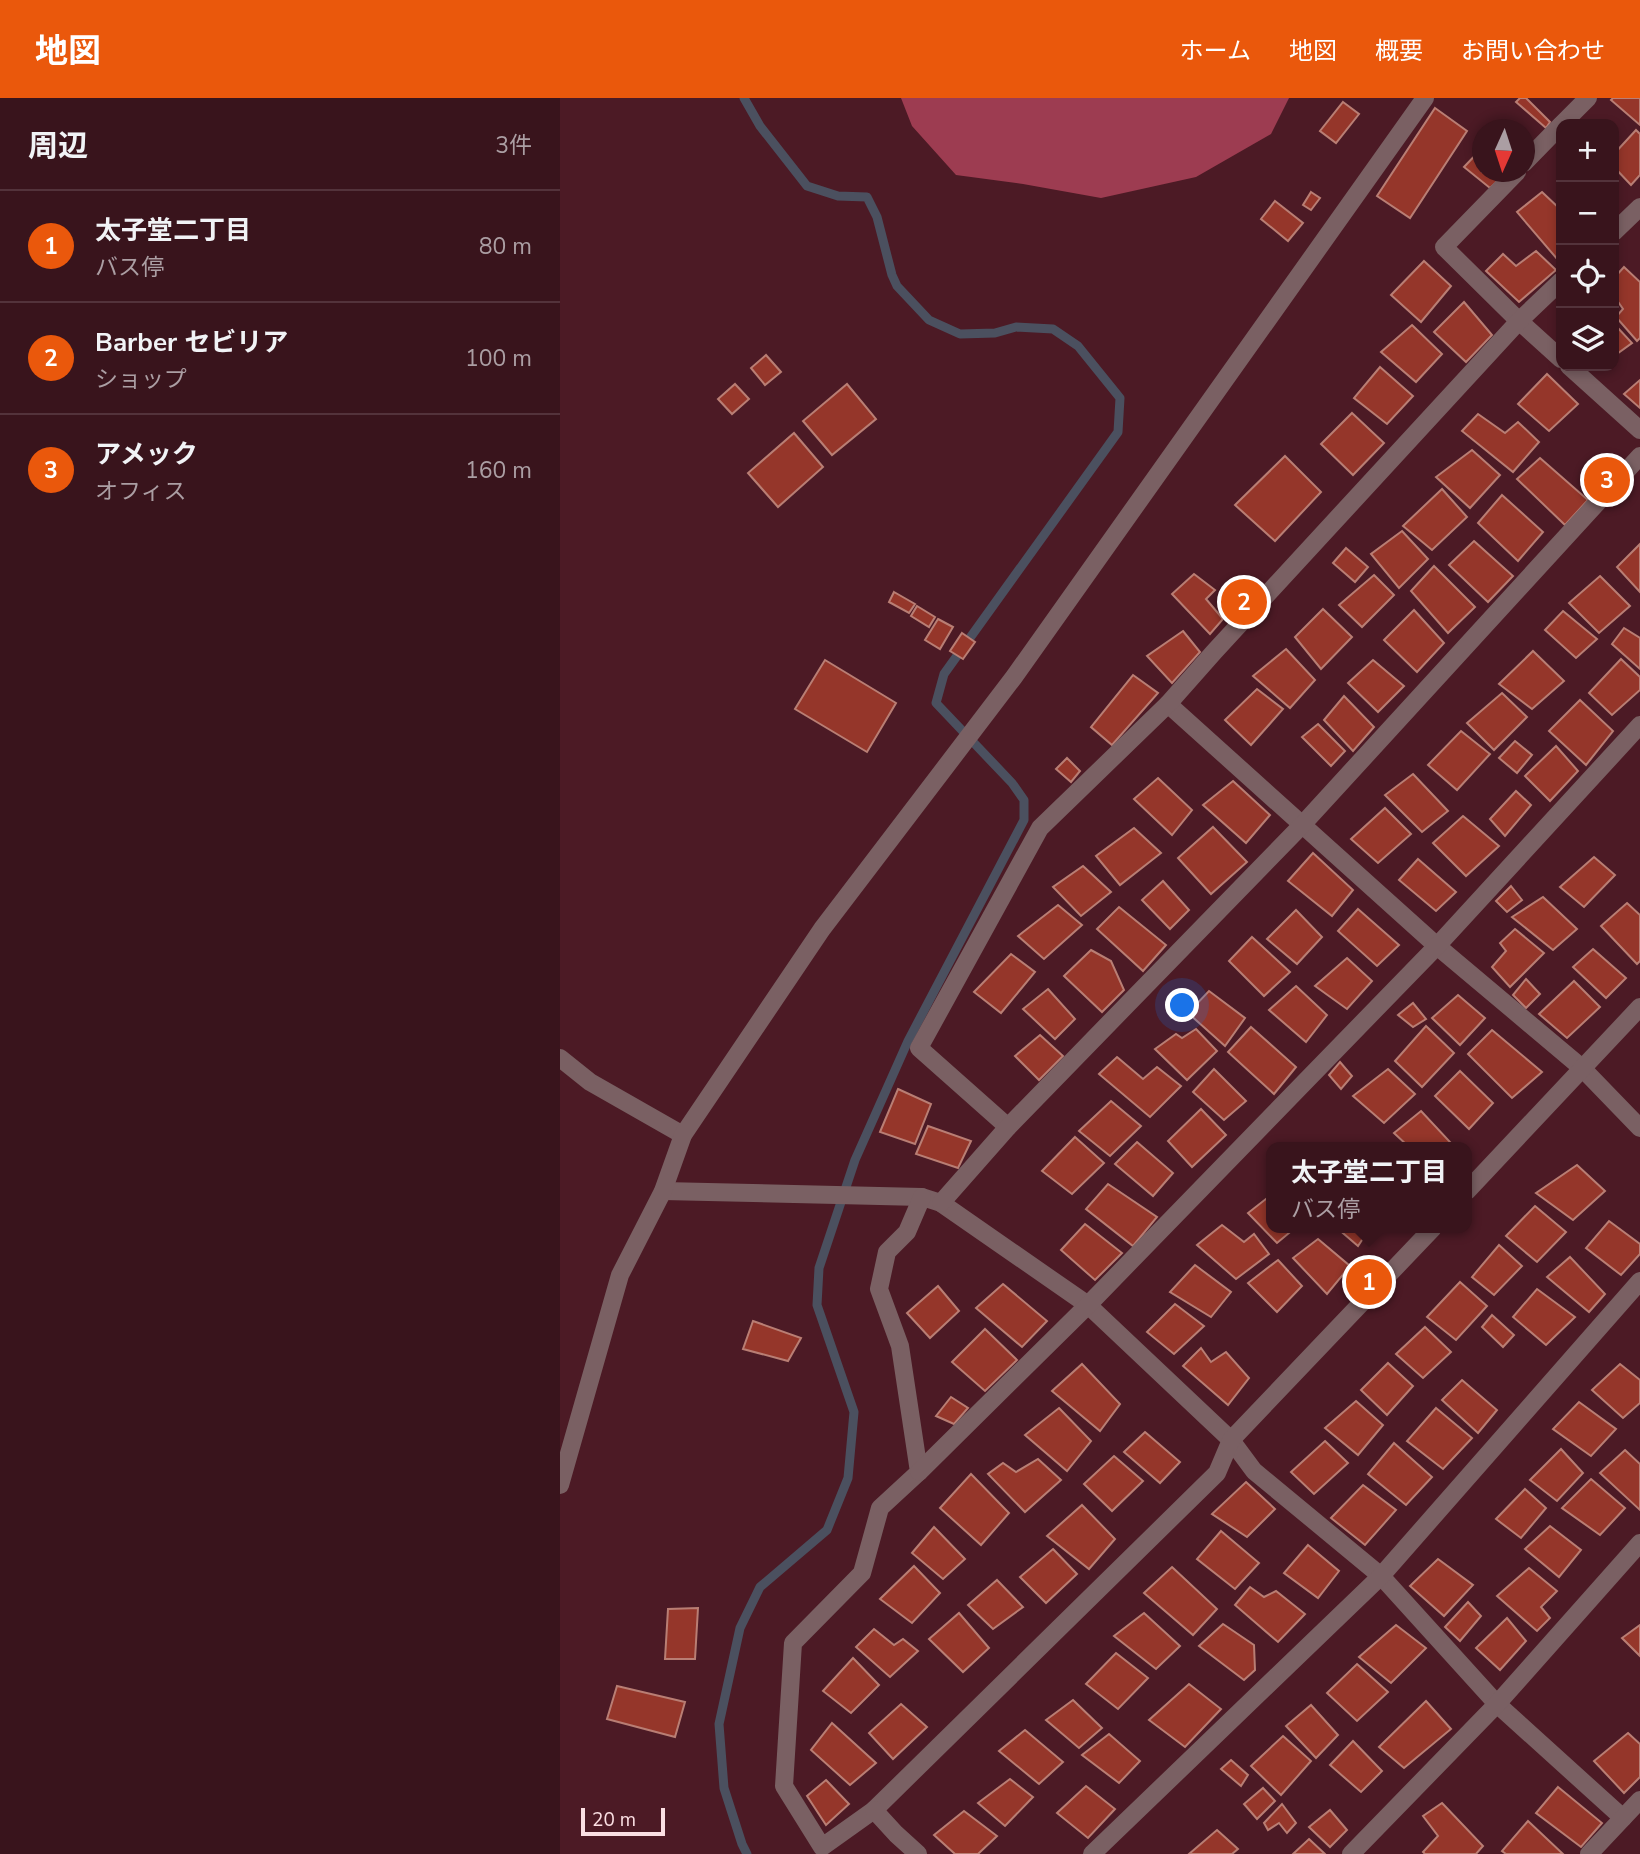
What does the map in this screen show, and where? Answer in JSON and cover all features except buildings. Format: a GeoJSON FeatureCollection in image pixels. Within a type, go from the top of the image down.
{"type":"FeatureCollection","features":[{"type":"Feature","properties":{"kind":"street"},"geometry":{"type":"LineString","coordinates":[[560,1485],[620,1275],[663,1191],[683,1135],[822,929],[1014,677],[1425,98]]}},
{"type":"Feature","properties":{"kind":"street"},"geometry":{"type":"LineString","coordinates":[[1568,119],[1588,98]]}},
{"type":"Feature","properties":{"kind":"street"},"geometry":{"type":"LineString","coordinates":[[1535,152],[1556,131]]}},
{"type":"Feature","properties":{"kind":"street"},"geometry":{"type":"LineString","coordinates":[[1507,182],[1444,247],[1556,354]]}},
{"type":"Feature","properties":{"kind":"street"},"geometry":{"type":"LineString","coordinates":[[1619,227],[1640,207]]}},
{"type":"Feature","properties":{"kind":"street"},"geometry":{"type":"LineString","coordinates":[[1008,1127],[919,1048],[1040,828],[1168,704],[1519,321],[1556,286]]}},
{"type":"Feature","properties":{"kind":"street"},"geometry":{"type":"LineString","coordinates":[[1575,371],[1640,430]]}},
{"type":"Feature","properties":{"kind":"street"},"geometry":{"type":"LineString","coordinates":[[941,1203],[1008,1127],[1303,824],[1640,456]]}},
{"type":"Feature","properties":{"kind":"street"},"geometry":{"type":"LineString","coordinates":[[1168,704],[1437,946],[1582,1068],[1640,1128]]}},
{"type":"Feature","properties":{"kind":"street"},"geometry":{"type":"LineString","coordinates":[[1428,1233],[1231,1440],[1217,1473],[874,1810],[824,1850],[784,1786],[793,1643],[862,1573],[880,1508],[1088,1305],[1437,946],[1640,725]]}},
{"type":"Feature","properties":{"kind":"street"},"geometry":{"type":"LineString","coordinates":[[1472,1186],[1640,1007]]}},
{"type":"Feature","properties":{"kind":"street"},"geometry":{"type":"LineString","coordinates":[[560,1058],[590,1082],[683,1135]]}},
{"type":"Feature","properties":{"kind":"street"},"geometry":{"type":"LineString","coordinates":[[663,1191],[922,1197],[941,1203],[1088,1305],[1231,1440],[1254,1471],[1381,1576],[1497,1704],[1623,1818]]}},
{"type":"Feature","properties":{"kind":"street"},"geometry":{"type":"LineString","coordinates":[[919,1472],[900,1346],[879,1289],[887,1252],[907,1232],[922,1197]]}},
{"type":"Feature","properties":{"kind":"street"},"geometry":{"type":"LineString","coordinates":[[1092,1854],[1381,1576],[1640,1281]]}},
{"type":"Feature","properties":{"kind":"street"},"geometry":{"type":"LineString","coordinates":[[1351,1854],[1497,1704],[1640,1543]]}},
{"type":"Feature","properties":{"kind":"street"},"geometry":{"type":"LineString","coordinates":[[1589,1854],[1640,1800]]}},
{"type":"Feature","properties":{"kind":"street"},"geometry":{"type":"LineString","coordinates":[[874,1810],[918,1854]]}},
{"type":"Feature","properties":{"kind":"shaded area"},"geometry":{"type":"Polygon","coordinates":[[[901,98],[1289,98],[1271,134],[1196,177],[1101,198],[956,175],[912,126],[901,98]]]}},
{"type":"Feature","properties":{"kind":"waterway"},"geometry":{"type":"LineString","coordinates":[[744,98],[760,126],[807,186],[838,196],[867,197],[877,217],[897,286],[929,320],[960,334],[995,333],[1016,327],[1053,329],[1078,346],[1120,398],[1118,432],[944,674],[936,703],[1012,783],[1024,800],[1024,820],[908,1041],[855,1160],[819,1268],[817,1305],[854,1412],[848,1478],[827,1530],[760,1587],[740,1628],[719,1724],[724,1788],[747,1854]]}},
{"type":"Feature","properties":{"kind":"place","name":"アメック"},"geometry":{"type":"Point","coordinates":[1607,480]}},
{"type":"Feature","properties":{"kind":"place","name":"Barber セビリア"},"geometry":{"type":"Point","coordinates":[1244,602]}},
{"type":"Feature","properties":{"kind":"place","name":"太子堂二丁目"},"geometry":{"type":"Point","coordinates":[1369,1282]}}]}
